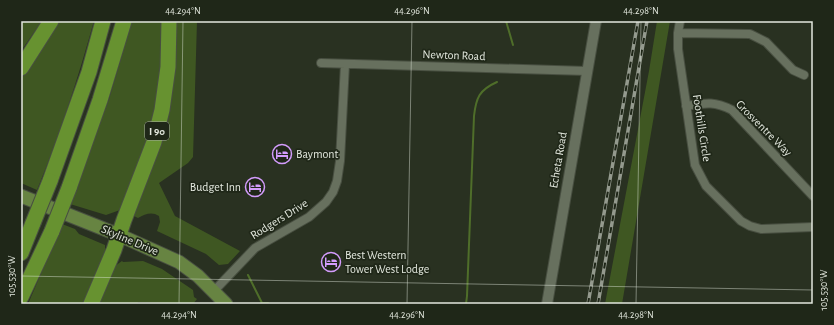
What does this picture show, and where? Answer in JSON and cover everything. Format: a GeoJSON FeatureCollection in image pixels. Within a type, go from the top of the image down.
{"type":"FeatureCollection","features":[{"type":"Feature","properties":{"kind":"highway"},"geometry":{"type":"LineString","coordinates":[[21,68],[51,21]]}},
{"type":"Feature","properties":{"kind":"highway"},"geometry":{"type":"LineString","coordinates":[[21,252],[50,181],[89,72],[104,21]]}},
{"type":"Feature","properties":{"kind":"highway"},"geometry":{"type":"LineString","coordinates":[[21,297],[52,231],[100,100],[124,21]]}},
{"type":"Feature","properties":{"kind":"highway","name":"I 90"},"geometry":{"type":"LineString","coordinates":[[91,304],[114,250],[154,142],[162,110],[168,67],[169,21]]}},
{"type":"Feature","properties":{"kind":"main road","name":"Skyline Drive"},"geometry":{"type":"LineString","coordinates":[[21,196],[119,235],[179,262],[198,276],[226,304]]}},
{"type":"Feature","properties":{"kind":"street","name":"Echeta Road"},"geometry":{"type":"LineString","coordinates":[[547,304],[596,21]]}},
{"type":"Feature","properties":{"kind":"street","name":"Foothills Circle"},"geometry":{"type":"LineString","coordinates":[[680,21],[678,49],[694,165],[706,186],[741,221],[750,226],[761,229],[813,227]]}},
{"type":"Feature","properties":{"kind":"street"},"geometry":{"type":"LineString","coordinates":[[678,33],[750,34],[766,42],[793,70],[804,75]]}},
{"type":"Feature","properties":{"kind":"street","name":"Newton Road"},"geometry":{"type":"LineString","coordinates":[[321,63],[587,71]]}},
{"type":"Feature","properties":{"kind":"street","name":"Rodgers Drive"},"geometry":{"type":"LineString","coordinates":[[214,291],[255,248],[273,236],[309,218],[326,202],[333,192],[337,181],[340,161],[345,64]]}},
{"type":"Feature","properties":{"kind":"street","name":"Grosventre Way"},"geometry":{"type":"LineString","coordinates":[[686,106],[707,103],[719,104],[732,110],[813,196]]}},
{"type":"Feature","properties":{"kind":"green space"},"geometry":{"type":"Polygon","coordinates":[[[21,21],[42,21],[21,51],[21,21]]]}},
{"type":"Feature","properties":{"kind":"green space"},"geometry":{"type":"Polygon","coordinates":[[[57,21],[94,21],[68,106],[37,190],[21,183],[21,77],[57,21]]]}},
{"type":"Feature","properties":{"kind":"green space"},"geometry":{"type":"Polygon","coordinates":[[[132,21],[163,21],[160,84],[144,154],[130,193],[120,210],[106,215],[70,204],[109,99],[132,21]]]}},
{"type":"Feature","properties":{"kind":"green space"},"geometry":{"type":"Polygon","coordinates":[[[172,21],[197,21],[193,157],[188,163],[159,183],[175,216],[240,251],[228,264],[219,265],[206,254],[157,231],[160,222],[159,216],[156,214],[143,215],[138,218],[132,215],[151,170],[172,21]]]}},
{"type":"Feature","properties":{"kind":"green space"},"geometry":{"type":"Polygon","coordinates":[[[657,21],[670,21],[622,304],[605,304],[649,71],[657,21]]]}},
{"type":"Feature","properties":{"kind":"green space"},"geometry":{"type":"Polygon","coordinates":[[[62,224],[75,229],[79,234],[105,245],[105,249],[107,250],[97,269],[86,304],[28,304],[62,224]]]}},
{"type":"Feature","properties":{"kind":"green space"},"geometry":{"type":"Polygon","coordinates":[[[122,261],[143,261],[162,269],[193,290],[194,297],[197,299],[193,304],[138,302],[137,304],[98,304],[115,266],[122,261]]]}},
{"type":"Feature","properties":{"kind":"waterway"},"geometry":{"type":"LineString","coordinates":[[506,21],[513,45]]}},
{"type":"Feature","properties":{"kind":"waterway"},"geometry":{"type":"LineString","coordinates":[[466,304],[474,116],[477,99],[486,88],[497,82]]}},
{"type":"Feature","properties":{"kind":"waterway"},"geometry":{"type":"LineString","coordinates":[[248,275],[262,303],[268,303]]}},
{"type":"Feature","properties":{"kind":"railway"},"geometry":{"type":"LineString","coordinates":[[588,304],[638,21]]}},
{"type":"Feature","properties":{"kind":"railway"},"geometry":{"type":"LineString","coordinates":[[598,304],[647,21]]}},
{"type":"Feature","properties":{"kind":"place","name":"Baymont"},"geometry":{"type":"Point","coordinates":[282,154]}},
{"type":"Feature","properties":{"kind":"place","name":"Budget Inn"},"geometry":{"type":"Point","coordinates":[255,187]}},
{"type":"Feature","properties":{"kind":"place","name":"Best Western Tower West Lodge"},"geometry":{"type":"Point","coordinates":[331,262]}}]}
